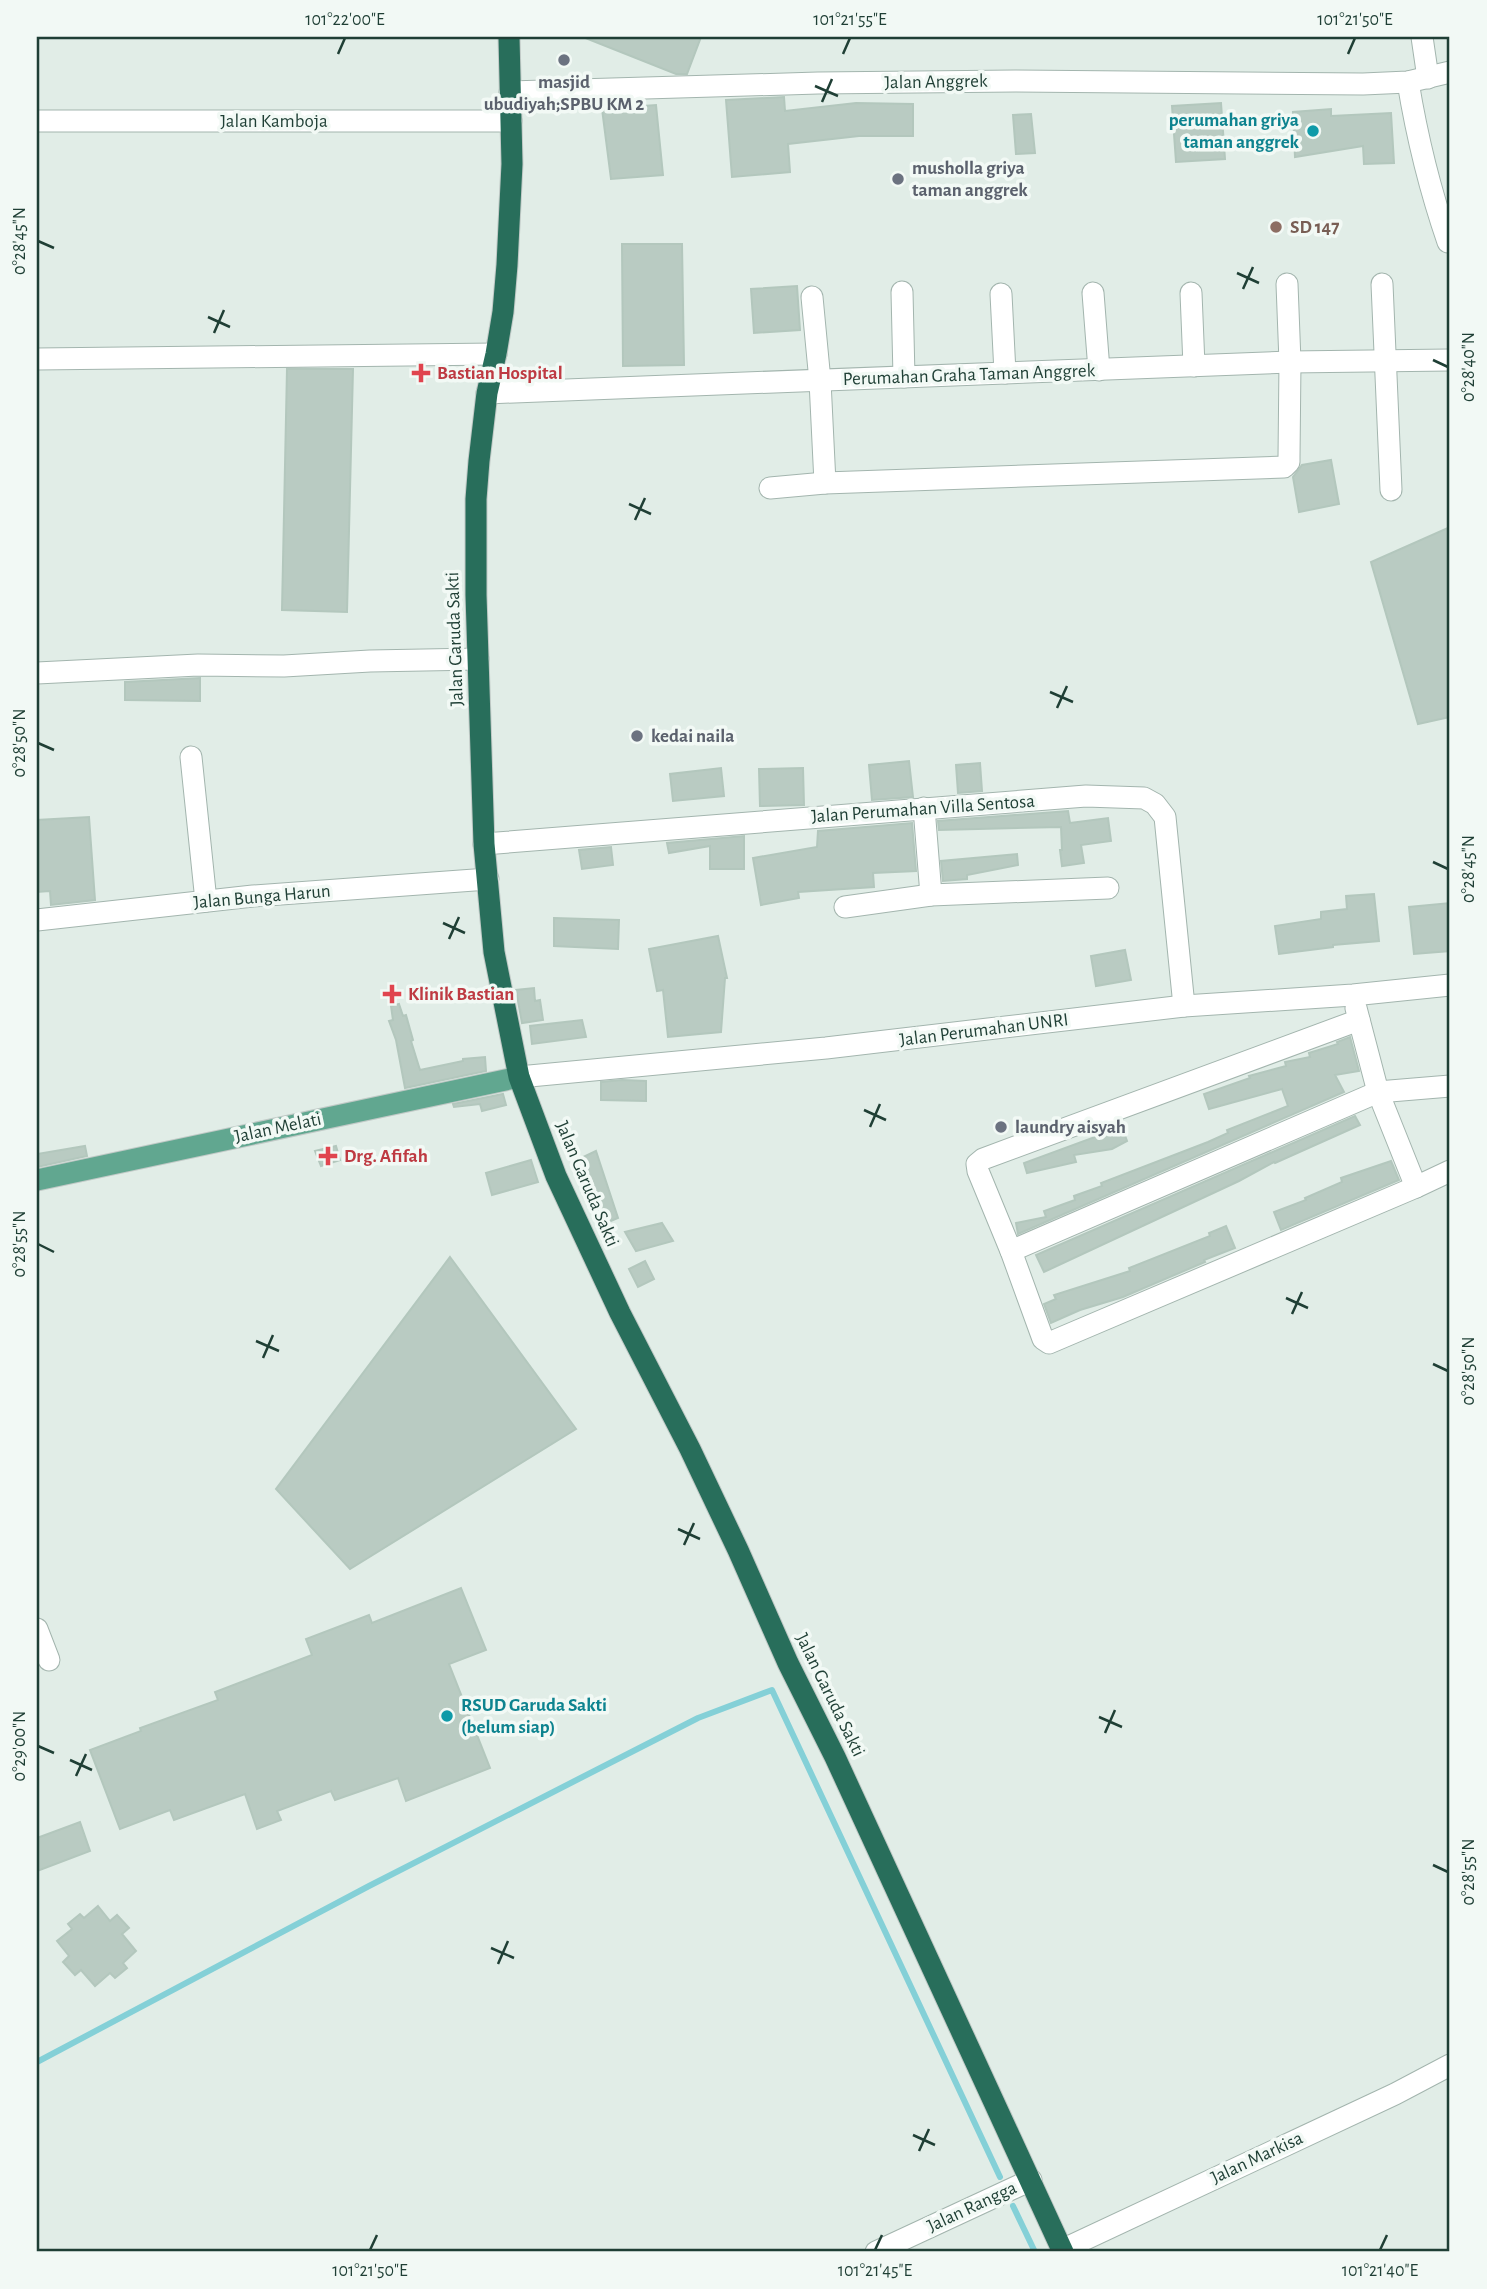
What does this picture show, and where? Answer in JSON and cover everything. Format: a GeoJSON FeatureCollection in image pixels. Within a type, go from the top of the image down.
{"type":"FeatureCollection","features":[{"type":"Feature","properties":{"kind":"highway","name":"Jalan Garuda Sakti"},"geometry":{"type":"LineString","coordinates":[[509,37],[512,164],[509,243],[503,312],[487,393],[476,499],[484,844],[494,951],[519,1077],[556,1176],[620,1313],[738,1550],[788,1663],[835,1757],[1063,2251]]}},
{"type":"Feature","properties":{"kind":"main road","name":"Jalan Melati"},"geometry":{"type":"LineString","coordinates":[[37,1180],[519,1077]]}},
{"type":"Feature","properties":{"kind":"street"},"geometry":{"type":"LineString","coordinates":[[1422,37],[1413,117],[1432,197],[1448,242]]}},
{"type":"Feature","properties":{"kind":"street","name":"Jalan Anggrek"},"geometry":{"type":"LineString","coordinates":[[510,92],[818,83],[1015,81],[1363,84],[1418,80],[1450,72]]}},
{"type":"Feature","properties":{"kind":"street","name":"Jalan Kamboja"},"geometry":{"type":"LineString","coordinates":[[37,121],[511,121]]}},
{"type":"Feature","properties":{"kind":"street"},"geometry":{"type":"LineString","coordinates":[[770,488],[1284,467],[1289,462],[1290,362],[1287,284]]}},
{"type":"Feature","properties":{"kind":"street"},"geometry":{"type":"LineString","coordinates":[[1382,284],[1391,490]]}},
{"type":"Feature","properties":{"kind":"street"},"geometry":{"type":"LineString","coordinates":[[902,292],[904,377]]}},
{"type":"Feature","properties":{"kind":"street"},"geometry":{"type":"LineString","coordinates":[[1093,293],[1099,370]]}},
{"type":"Feature","properties":{"kind":"street"},"geometry":{"type":"LineString","coordinates":[[1191,293],[1194,366]]}},
{"type":"Feature","properties":{"kind":"street"},"geometry":{"type":"LineString","coordinates":[[1001,294],[1005,373]]}},
{"type":"Feature","properties":{"kind":"street"},"geometry":{"type":"LineString","coordinates":[[812,297],[820,381],[825,484]]}},
{"type":"Feature","properties":{"kind":"street"},"geometry":{"type":"LineString","coordinates":[[37,359],[496,354]]}},
{"type":"Feature","properties":{"kind":"street","name":"Perumahan Graha Taman Anggrek"},"geometry":{"type":"LineString","coordinates":[[487,393],[1290,362],[1450,360]]}},
{"type":"Feature","properties":{"kind":"street"},"geometry":{"type":"LineString","coordinates":[[37,673],[198,665],[284,666],[478,659]]}},
{"type":"Feature","properties":{"kind":"street"},"geometry":{"type":"LineString","coordinates":[[191,757],[206,901]]}},
{"type":"Feature","properties":{"kind":"street","name":"Jalan Perumahan Villa Sentosa"},"geometry":{"type":"LineString","coordinates":[[484,844],[1086,796],[1144,798],[1155,804],[1165,817],[1184,1006]]}},
{"type":"Feature","properties":{"kind":"street"},"geometry":{"type":"LineString","coordinates":[[925,808],[931,895]]}},
{"type":"Feature","properties":{"kind":"street","name":"Jalan Bunga Harun"},"geometry":{"type":"LineString","coordinates":[[37,920],[253,896],[488,879]]}},
{"type":"Feature","properties":{"kind":"street"},"geometry":{"type":"LineString","coordinates":[[845,907],[931,895],[1108,888]]}},
{"type":"Feature","properties":{"kind":"street","name":"Jalan Perumahan UNRI"},"geometry":{"type":"LineString","coordinates":[[519,1077],[826,1048],[1184,1006],[1353,995],[1450,985]]}},
{"type":"Feature","properties":{"kind":"street"},"geometry":{"type":"LineString","coordinates":[[1353,995],[1378,1092],[1416,1187]]}},
{"type":"Feature","properties":{"kind":"street"},"geometry":{"type":"LineString","coordinates":[[1359,1020],[983,1159],[978,1164],[978,1171],[1043,1339],[1049,1343],[1450,1171]]}},
{"type":"Feature","properties":{"kind":"street"},"geometry":{"type":"LineString","coordinates":[[1011,1251],[1378,1092],[1450,1086]]}},
{"type":"Feature","properties":{"kind":"street"},"geometry":{"type":"LineString","coordinates":[[37,1629],[49,1660]]}},
{"type":"Feature","properties":{"kind":"street","name":"Jalan Markisa"},"geometry":{"type":"LineString","coordinates":[[1063,2251],[1395,2094],[1450,2065]]}},
{"type":"Feature","properties":{"kind":"street","name":"Jalan Rangga"},"geometry":{"type":"LineString","coordinates":[[876,2252],[1031,2180]]}},
{"type":"Feature","properties":{"kind":"building"},"geometry":{"type":"Polygon","coordinates":[[[583,37],[701,37],[687,74],[676,74],[583,37]]]}},
{"type":"Feature","properties":{"kind":"building"},"geometry":{"type":"Polygon","coordinates":[[[784,97],[785,111],[856,103],[913,104],[913,136],[859,136],[788,144],[790,172],[732,177],[726,100],[784,97]]]}},
{"type":"Feature","properties":{"kind":"building"},"geometry":{"type":"Polygon","coordinates":[[[1221,103],[1225,159],[1176,162],[1172,106],[1221,103]]]}},
{"type":"Feature","properties":{"kind":"building"},"geometry":{"type":"Polygon","coordinates":[[[656,105],[663,175],[611,179],[602,109],[656,105]]]}},
{"type":"Feature","properties":{"kind":"building"},"geometry":{"type":"Polygon","coordinates":[[[1331,109],[1331,116],[1391,113],[1394,163],[1364,164],[1363,146],[1295,157],[1293,112],[1331,109]]]}},
{"type":"Feature","properties":{"kind":"building"},"geometry":{"type":"Polygon","coordinates":[[[1031,114],[1035,153],[1016,154],[1013,115],[1031,114]]]}},
{"type":"Feature","properties":{"kind":"building"},"geometry":{"type":"Polygon","coordinates":[[[622,244],[682,244],[684,365],[623,366],[622,244]]]}},
{"type":"Feature","properties":{"kind":"building"},"geometry":{"type":"Polygon","coordinates":[[[797,286],[800,330],[754,333],[751,289],[797,286]]]}},
{"type":"Feature","properties":{"kind":"building"},"geometry":{"type":"Polygon","coordinates":[[[287,369],[353,369],[347,612],[282,610],[287,369]]]}},
{"type":"Feature","properties":{"kind":"building"},"geometry":{"type":"Polygon","coordinates":[[[1331,460],[1339,504],[1299,512],[1293,477],[1302,465],[1331,460]]]}},
{"type":"Feature","properties":{"kind":"building"},"geometry":{"type":"Polygon","coordinates":[[[1450,527],[1450,717],[1418,724],[1371,562],[1450,527]]]}},
{"type":"Feature","properties":{"kind":"building"},"geometry":{"type":"Polygon","coordinates":[[[200,678],[200,701],[125,700],[125,682],[200,678]]]}},
{"type":"Feature","properties":{"kind":"building"},"geometry":{"type":"Polygon","coordinates":[[[909,761],[913,797],[872,800],[869,765],[909,761]]]}},
{"type":"Feature","properties":{"kind":"building"},"geometry":{"type":"Polygon","coordinates":[[[980,763],[982,791],[958,793],[956,765],[980,763]]]}},
{"type":"Feature","properties":{"kind":"building"},"geometry":{"type":"Polygon","coordinates":[[[721,768],[724,796],[673,801],[670,774],[721,768]]]}},
{"type":"Feature","properties":{"kind":"building"},"geometry":{"type":"Polygon","coordinates":[[[803,768],[804,805],[760,806],[759,769],[803,768]]]}},
{"type":"Feature","properties":{"kind":"building"},"geometry":{"type":"Polygon","coordinates":[[[1068,811],[1070,823],[1108,818],[1111,841],[1081,845],[1084,863],[1062,866],[1061,827],[939,830],[938,821],[1068,811]]]}},
{"type":"Feature","properties":{"kind":"building"},"geometry":{"type":"Polygon","coordinates":[[[89,817],[95,900],[51,905],[50,891],[37,892],[37,820],[89,817]]]}},
{"type":"Feature","properties":{"kind":"building"},"geometry":{"type":"Polygon","coordinates":[[[912,823],[916,871],[873,873],[874,887],[798,892],[799,898],[761,905],[753,858],[817,847],[818,831],[912,823]]]}},
{"type":"Feature","properties":{"kind":"building"},"geometry":{"type":"Polygon","coordinates":[[[744,836],[744,869],[710,869],[710,846],[669,853],[667,843],[744,836]]]}},
{"type":"Feature","properties":{"kind":"building"},"geometry":{"type":"Polygon","coordinates":[[[611,847],[613,865],[582,869],[579,850],[611,847]]]}},
{"type":"Feature","properties":{"kind":"building"},"geometry":{"type":"Polygon","coordinates":[[[1017,854],[1018,865],[967,875],[967,879],[943,881],[941,861],[1017,854]]]}},
{"type":"Feature","properties":{"kind":"building"},"geometry":{"type":"Polygon","coordinates":[[[1374,894],[1379,941],[1279,954],[1275,926],[1321,919],[1321,912],[1347,909],[1346,896],[1374,894]]]}},
{"type":"Feature","properties":{"kind":"building"},"geometry":{"type":"Polygon","coordinates":[[[1450,903],[1450,951],[1414,954],[1409,907],[1450,903]]]}},
{"type":"Feature","properties":{"kind":"building"},"geometry":{"type":"Polygon","coordinates":[[[554,918],[619,920],[618,949],[554,946],[554,918]]]}},
{"type":"Feature","properties":{"kind":"building"},"geometry":{"type":"Polygon","coordinates":[[[718,936],[727,978],[721,1032],[668,1037],[663,990],[657,991],[649,949],[718,936]]]}},
{"type":"Feature","properties":{"kind":"building"},"geometry":{"type":"Polygon","coordinates":[[[1125,950],[1131,980],[1096,986],[1091,956],[1125,950]]]}},
{"type":"Feature","properties":{"kind":"building"},"geometry":{"type":"Polygon","coordinates":[[[534,988],[535,1001],[540,1000],[543,1020],[522,1023],[516,990],[534,988]]]}},
{"type":"Feature","properties":{"kind":"building"},"geometry":{"type":"Polygon","coordinates":[[[399,1004],[403,1016],[406,1015],[420,1070],[463,1059],[485,1057],[486,1071],[405,1088],[396,1040],[389,1021],[393,1020],[391,1006],[399,1004]]]}},
{"type":"Feature","properties":{"kind":"building"},"geometry":{"type":"Polygon","coordinates":[[[582,1020],[586,1037],[532,1044],[530,1026],[582,1020]]]}},
{"type":"Feature","properties":{"kind":"building"},"geometry":{"type":"Polygon","coordinates":[[[1350,1037],[1359,1071],[1335,1075],[1344,1092],[1018,1234],[1016,1223],[1046,1217],[1044,1211],[1075,1200],[1074,1196],[1102,1186],[1101,1183],[1208,1142],[1228,1133],[1227,1130],[1288,1106],[1282,1089],[1209,1109],[1204,1094],[1250,1078],[1249,1076],[1286,1066],[1285,1062],[1310,1057],[1309,1053],[1338,1044],[1337,1042],[1350,1037]]]}},
{"type":"Feature","properties":{"kind":"building"},"geometry":{"type":"Polygon","coordinates":[[[646,1081],[646,1101],[601,1100],[601,1082],[646,1081]]]}},
{"type":"Feature","properties":{"kind":"building"},"geometry":{"type":"Polygon","coordinates":[[[503,1094],[506,1105],[482,1111],[480,1104],[454,1107],[453,1104],[503,1094]]]}},
{"type":"Feature","properties":{"kind":"building"},"geometry":{"type":"Polygon","coordinates":[[[1355,1116],[1360,1125],[1274,1162],[1044,1272],[1036,1255],[1355,1116]]]}},
{"type":"Feature","properties":{"kind":"building"},"geometry":{"type":"Polygon","coordinates":[[[1122,1127],[1127,1141],[1112,1149],[1074,1155],[1076,1162],[1027,1173],[1024,1163],[1122,1127]]]}},
{"type":"Feature","properties":{"kind":"building"},"geometry":{"type":"Polygon","coordinates":[[[85,1146],[87,1156],[37,1167],[37,1154],[85,1146]]]}},
{"type":"Feature","properties":{"kind":"building","name":"Drg. Afifah"},"geometry":{"type":"Polygon","coordinates":[[[336,1146],[340,1160],[321,1166],[315,1151],[336,1146]]]}},
{"type":"Feature","properties":{"kind":"building"},"geometry":{"type":"Polygon","coordinates":[[[596,1151],[618,1218],[604,1224],[579,1159],[596,1151]]]}},
{"type":"Feature","properties":{"kind":"building"},"geometry":{"type":"Polygon","coordinates":[[[531,1160],[538,1182],[492,1195],[486,1173],[531,1160]]]}},
{"type":"Feature","properties":{"kind":"building"},"geometry":{"type":"Polygon","coordinates":[[[1391,1161],[1399,1180],[1281,1230],[1274,1212],[1342,1182],[1341,1178],[1391,1161]]]}},
{"type":"Feature","properties":{"kind":"building"},"geometry":{"type":"Polygon","coordinates":[[[662,1223],[673,1241],[636,1251],[625,1232],[662,1223]]]}},
{"type":"Feature","properties":{"kind":"building"},"geometry":{"type":"Polygon","coordinates":[[[1226,1226],[1235,1248],[1123,1297],[1080,1310],[1051,1323],[1044,1304],[1056,1299],[1054,1295],[1130,1271],[1129,1268],[1210,1236],[1209,1233],[1226,1226]]]}},
{"type":"Feature","properties":{"kind":"building"},"geometry":{"type":"Polygon","coordinates":[[[450,1257],[576,1429],[350,1569],[276,1489],[450,1257]]]}},
{"type":"Feature","properties":{"kind":"building"},"geometry":{"type":"Polygon","coordinates":[[[645,1261],[654,1279],[638,1287],[629,1269],[645,1261]]]}},
{"type":"Feature","properties":{"kind":"building"},"geometry":{"type":"Polygon","coordinates":[[[461,1588],[486,1650],[449,1664],[490,1768],[406,1801],[398,1778],[335,1800],[331,1791],[277,1811],[281,1820],[257,1829],[245,1794],[174,1820],[170,1810],[120,1829],[90,1750],[141,1731],[140,1728],[218,1700],[215,1692],[312,1655],[306,1639],[369,1615],[372,1623],[461,1588]]]}},
{"type":"Feature","properties":{"kind":"building"},"geometry":{"type":"Polygon","coordinates":[[[80,1822],[90,1851],[37,1871],[37,1838],[80,1822]]]}},
{"type":"Feature","properties":{"kind":"building"},"geometry":{"type":"Polygon","coordinates":[[[98,1906],[110,1921],[117,1915],[129,1928],[122,1934],[136,1951],[123,1963],[127,1968],[115,1978],[110,1973],[95,1986],[81,1970],[75,1975],[63,1962],[69,1956],[57,1941],[72,1929],[68,1924],[80,1914],[84,1918],[98,1906]]]}},
{"type":"Feature","properties":{"kind":"waterway"},"geometry":{"type":"LineString","coordinates":[[37,2062],[369,1886],[698,1718],[772,1690],[1000,2177]]}},
{"type":"Feature","properties":{"kind":"waterway"},"geometry":{"type":"LineString","coordinates":[[1013,2206],[1035,2252]]}},
{"type":"Feature","properties":{"kind":"place","name":"masjid ubudiyah;SPBU KM 2"},"geometry":{"type":"Point","coordinates":[564,60]}},
{"type":"Feature","properties":{"kind":"place","name":"perumahan griya taman anggrek"},"geometry":{"type":"Point","coordinates":[1313,131]}},
{"type":"Feature","properties":{"kind":"place","name":"musholla griya taman anggrek"},"geometry":{"type":"Point","coordinates":[898,179]}},
{"type":"Feature","properties":{"kind":"place","name":"SD 147"},"geometry":{"type":"Point","coordinates":[1276,227]}},
{"type":"Feature","properties":{"kind":"place","name":"Bastian Hospital"},"geometry":{"type":"Point","coordinates":[421,373]}},
{"type":"Feature","properties":{"kind":"place","name":"kedai naila"},"geometry":{"type":"Point","coordinates":[637,736]}},
{"type":"Feature","properties":{"kind":"place","name":"Klinik Bastian"},"geometry":{"type":"Point","coordinates":[392,994]}},
{"type":"Feature","properties":{"kind":"place","name":"laundry aisyah"},"geometry":{"type":"Point","coordinates":[1001,1127]}},
{"type":"Feature","properties":{"kind":"place","name":"Drg. Afifah"},"geometry":{"type":"Point","coordinates":[328,1156]}},
{"type":"Feature","properties":{"kind":"place","name":"RSUD Garuda Sakti (belum siap)"},"geometry":{"type":"Point","coordinates":[447,1716]}}]}
